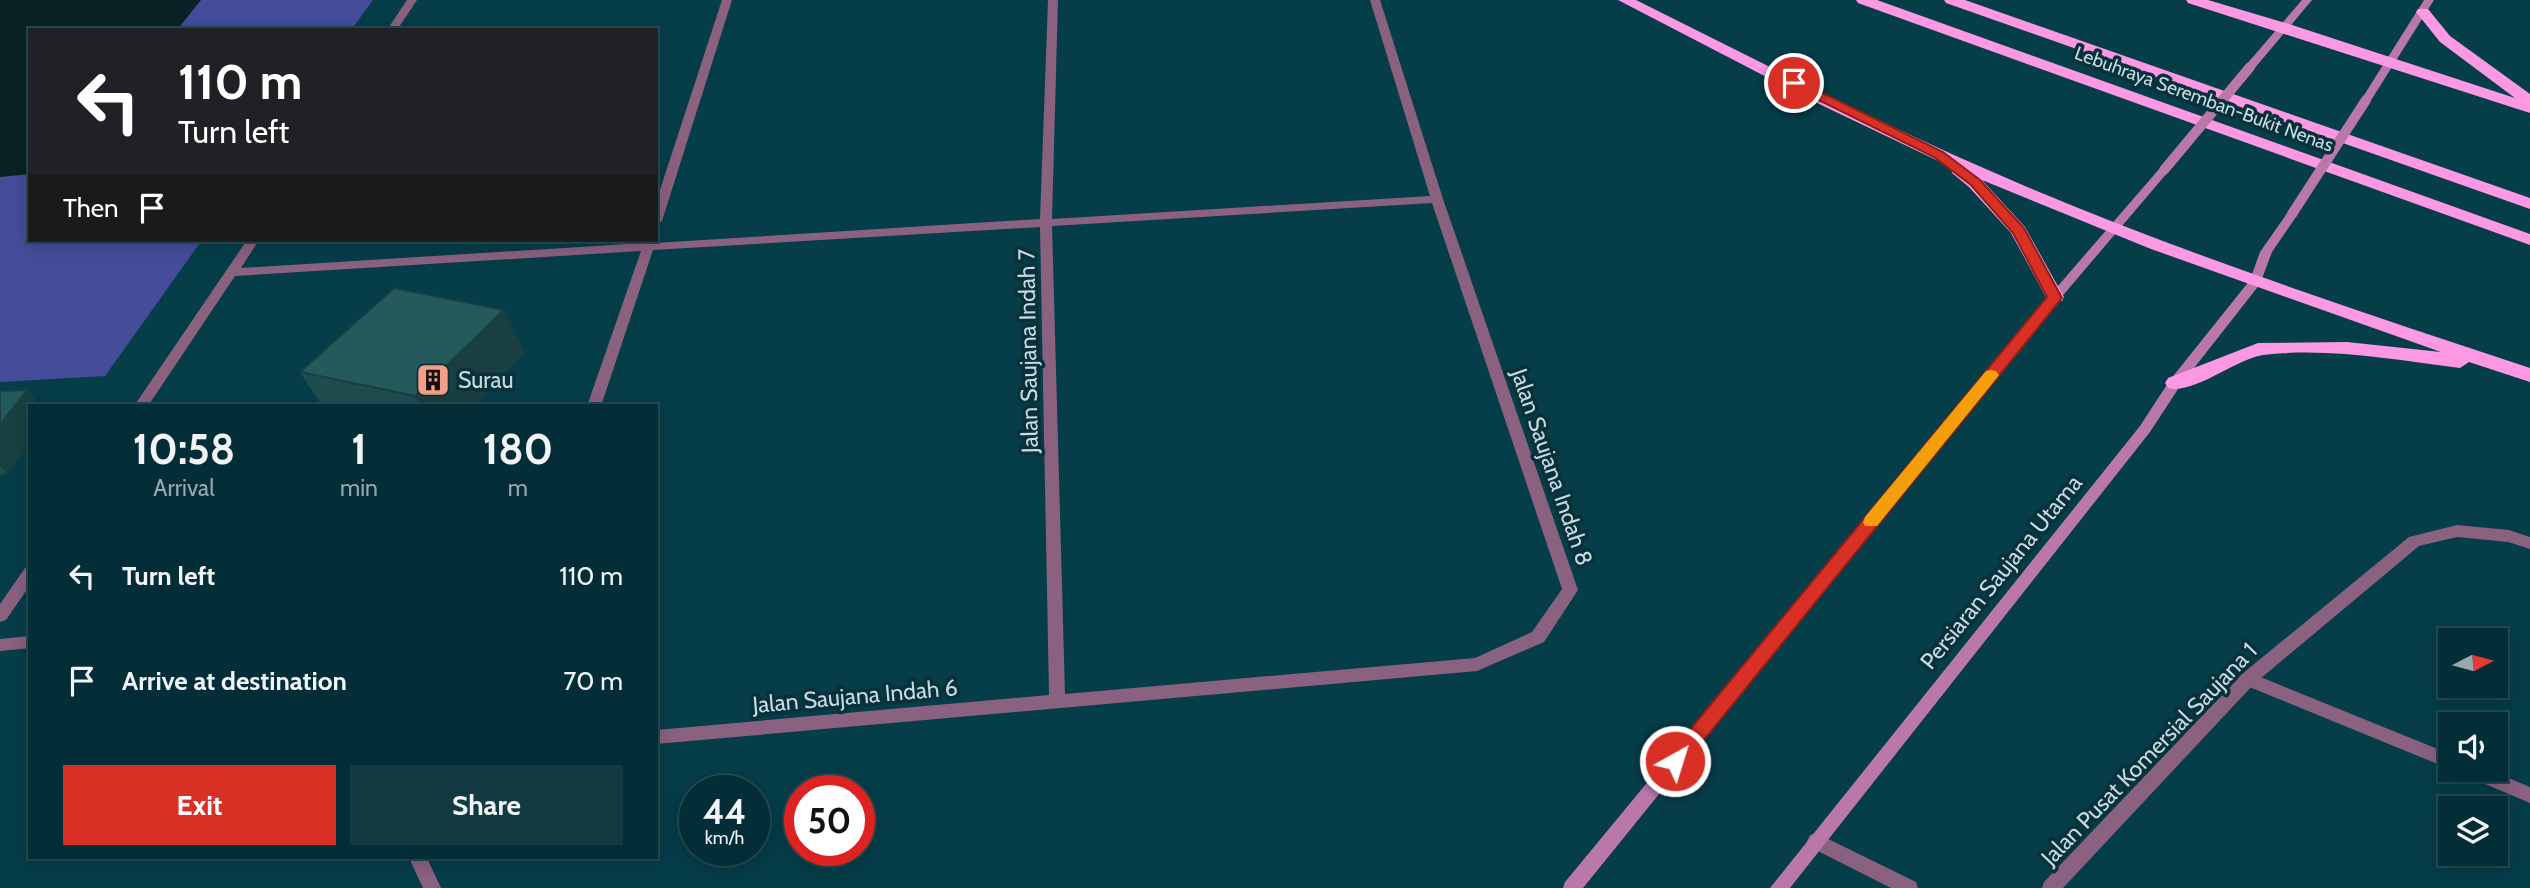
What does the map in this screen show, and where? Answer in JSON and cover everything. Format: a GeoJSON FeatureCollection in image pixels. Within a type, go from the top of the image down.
{"type":"FeatureCollection","features":[{"type":"Feature","properties":{"kind":"highway"},"geometry":{"type":"LineString","coordinates":[[1625,0],[1939,155],[2114,228],[2256,281],[2530,375]]}},
{"type":"Feature","properties":{"kind":"highway","name":"Lebuhraya Seremban-Bukit Nenas"},"geometry":{"type":"LineString","coordinates":[[1863,0],[2061,69],[2530,240]]}},
{"type":"Feature","properties":{"kind":"highway","name":"Lebuhraya Seremban-Bukit Nenas"},"geometry":{"type":"LineString","coordinates":[[1951,0],[2530,204]]}},
{"type":"Feature","properties":{"kind":"highway"},"geometry":{"type":"LineString","coordinates":[[2193,0],[2530,108]]}},
{"type":"Feature","properties":{"kind":"highway"},"geometry":{"type":"LineString","coordinates":[[2426,6],[2445,39],[2530,102]]}},
{"type":"Feature","properties":{"kind":"highway"},"geometry":{"type":"LineString","coordinates":[[1939,155],[1975,183],[2019,231],[2054,298]]}},
{"type":"Feature","properties":{"kind":"highway"},"geometry":{"type":"LineString","coordinates":[[2175,383],[2258,349],[2347,348],[2500,365]]}},
{"type":"Feature","properties":{"kind":"main road"},"geometry":{"type":"LineString","coordinates":[[1572,888],[2054,298],[2307,0]]}},
{"type":"Feature","properties":{"kind":"main road","name":"Persiaran Saujana Utama"},"geometry":{"type":"LineString","coordinates":[[1779,888],[2145,429],[2175,383],[2256,281],[2266,252],[2426,6]]}},
{"type":"Feature","properties":{"kind":"street"},"geometry":{"type":"LineString","coordinates":[[393,28],[412,0]]}},
{"type":"Feature","properties":{"kind":"street"},"geometry":{"type":"LineString","coordinates":[[658,215],[727,0]]}},
{"type":"Feature","properties":{"kind":"street","name":"Jalan Saujana Indah 7"},"geometry":{"type":"LineString","coordinates":[[1053,0],[1046,223],[1057,701]]}},
{"type":"Feature","properties":{"kind":"street","name":"Jalan Saujana Indah 8"},"geometry":{"type":"LineString","coordinates":[[1057,701],[1477,664],[1538,637],[1570,590],[1437,200],[1375,0]]}},
{"type":"Feature","properties":{"kind":"street"},"geometry":{"type":"LineString","coordinates":[[232,272],[649,243],[1437,200]]}},
{"type":"Feature","properties":{"kind":"street"},"geometry":{"type":"LineString","coordinates":[[142,404],[252,242]]}},
{"type":"Feature","properties":{"kind":"street"},"geometry":{"type":"LineString","coordinates":[[595,404],[649,243]]}},
{"type":"Feature","properties":{"kind":"street","name":"Jalan Pusat Komersial Saujana 1"},"geometry":{"type":"LineString","coordinates":[[2051,888],[2248,679],[2414,541],[2457,531],[2509,536],[2530,544]]}},
{"type":"Feature","properties":{"kind":"street"},"geometry":{"type":"LineString","coordinates":[[0,616],[28,575]]}},
{"type":"Feature","properties":{"kind":"street"},"geometry":{"type":"LineString","coordinates":[[0,645],[28,642]]}},
{"type":"Feature","properties":{"kind":"street"},"geometry":{"type":"LineString","coordinates":[[2248,679],[2438,757]]}},
{"type":"Feature","properties":{"kind":"street","name":"Jalan Saujana Indah 6"},"geometry":{"type":"LineString","coordinates":[[658,737],[1057,701]]}},
{"type":"Feature","properties":{"kind":"street"},"geometry":{"type":"LineString","coordinates":[[2500,782],[2530,794]]}},
{"type":"Feature","properties":{"kind":"street"},"geometry":{"type":"LineString","coordinates":[[1816,841],[1909,888]]}},
{"type":"Feature","properties":{"kind":"street"},"geometry":{"type":"LineString","coordinates":[[418,859],[432,888]]}},
{"type":"Feature","properties":{"kind":"shaded area"},"geometry":{"type":"Polygon","coordinates":[[[0,0],[373,0],[352,28],[28,28],[28,242],[201,242],[105,376],[0,382],[0,0]]]}},
{"type":"Feature","properties":{"kind":"water"},"geometry":{"type":"Polygon","coordinates":[[[0,0],[201,0],[179,28],[28,28],[28,174],[0,177],[0,0]]]}},
{"type":"Feature","properties":{"kind":"building"},"geometry":{"type":"Polygon","coordinates":[[[394,288],[504,310],[415,396],[300,372],[394,288]]]}},
{"type":"Feature","properties":{"kind":"building"},"geometry":{"type":"Polygon","coordinates":[[[27,390],[0,425],[0,391],[27,390]]]}},
{"type":"Feature","properties":{"kind":"slow traffic"},"geometry":{"type":"LineString","coordinates":[[1871,522],[1991,375]]}},
{"type":"Feature","properties":{"kind":"place","name":"Surau"},"geometry":{"type":"Point","coordinates":[433,380]}},
{"type":"Feature","properties":{"kind":"route"},"geometry":{"type":"LineString","coordinates":[[1675,761],[2054,298],[2019,231],[1975,183],[1939,155],[1794,83]]}}]}
